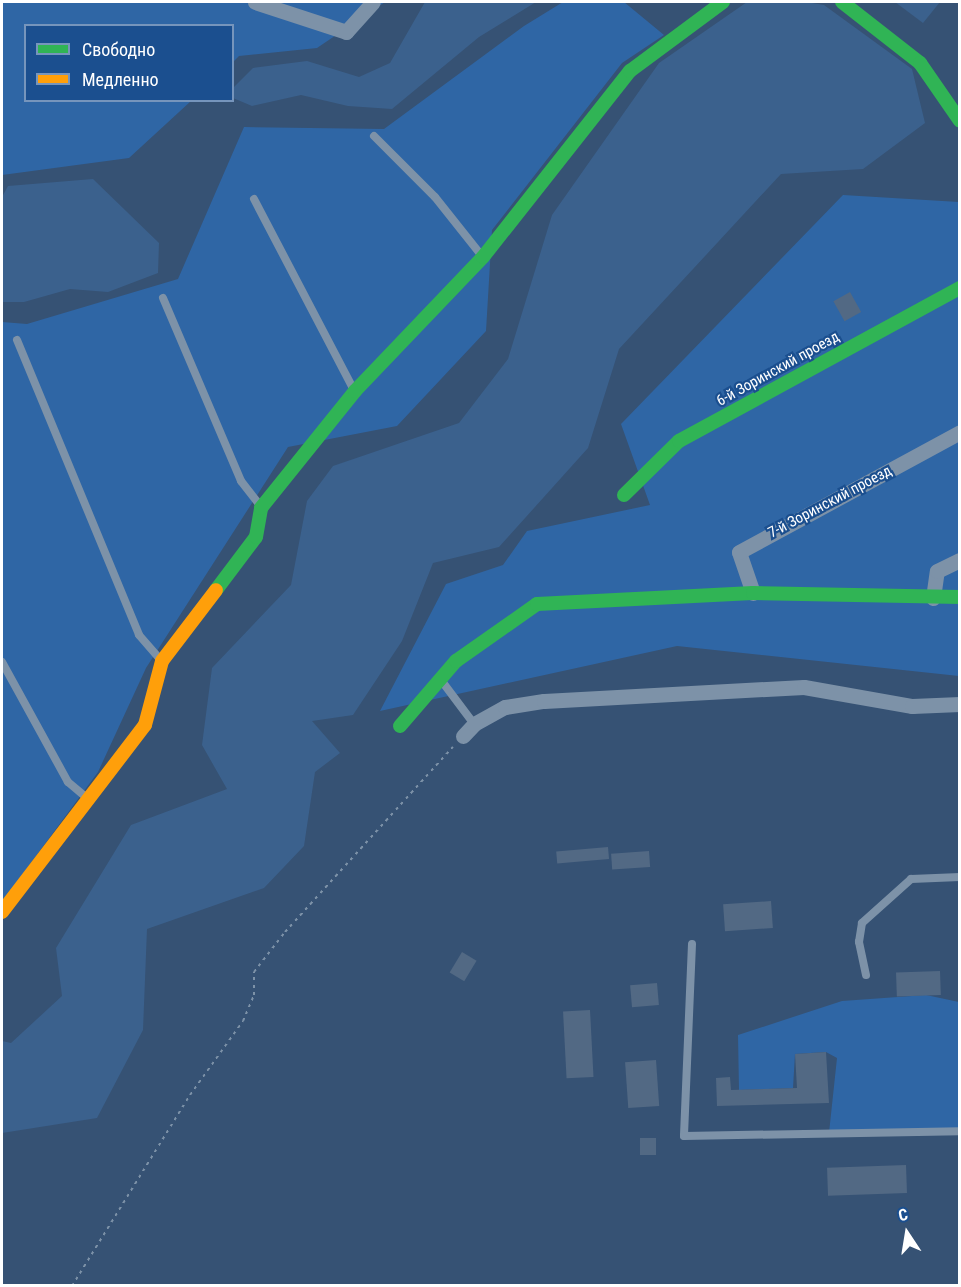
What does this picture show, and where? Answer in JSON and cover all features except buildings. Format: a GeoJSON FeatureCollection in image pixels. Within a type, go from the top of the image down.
{"type":"FeatureCollection","features":[{"type":"Feature","properties":{"kind":"street"},"geometry":{"type":"LineString","coordinates":[[255,2],[346,32],[373,2]]}},
{"type":"Feature","properties":{"kind":"street"},"geometry":{"type":"LineString","coordinates":[[2,912],[145,725],[162,661],[256,537],[261,508],[355,391],[483,257],[630,71],[723,2]]}},
{"type":"Feature","properties":{"kind":"street"},"geometry":{"type":"LineString","coordinates":[[842,2],[920,63],[960,121]]}},
{"type":"Feature","properties":{"kind":"street","name":"6-й Зоринский проезд"},"geometry":{"type":"LineString","coordinates":[[624,495],[679,441],[960,288]]}},
{"type":"Feature","properties":{"kind":"street","name":"7-й Зоринский проезд"},"geometry":{"type":"LineString","coordinates":[[753,592],[739,552],[960,432]]}},
{"type":"Feature","properties":{"kind":"street"},"geometry":{"type":"LineString","coordinates":[[933,598],[937,571],[960,560]]}},
{"type":"Feature","properties":{"kind":"street"},"geometry":{"type":"LineString","coordinates":[[400,726],[456,661],[537,604],[753,592],[960,597]]}},
{"type":"Feature","properties":{"kind":"street"},"geometry":{"type":"LineString","coordinates":[[463,736],[474,724],[505,707],[544,701],[804,687],[912,706],[960,704]]}},
{"type":"Feature","properties":{"kind":"lane"},"geometry":{"type":"LineString","coordinates":[[374,136],[435,197],[483,257]]}},
{"type":"Feature","properties":{"kind":"lane"},"geometry":{"type":"LineString","coordinates":[[254,199],[355,391]]}},
{"type":"Feature","properties":{"kind":"lane"},"geometry":{"type":"LineString","coordinates":[[163,298],[242,482],[261,508]]}},
{"type":"Feature","properties":{"kind":"lane"},"geometry":{"type":"LineString","coordinates":[[17,340],[139,635],[162,661]]}},
{"type":"Feature","properties":{"kind":"lane"},"geometry":{"type":"LineString","coordinates":[[2,662],[68,782],[88,799]]}},
{"type":"Feature","properties":{"kind":"lane"},"geometry":{"type":"LineString","coordinates":[[440,679],[474,724]]}},
{"type":"Feature","properties":{"kind":"lane"},"geometry":{"type":"LineString","coordinates":[[866,975],[859,942],[861,923],[911,879],[960,877]]}},
{"type":"Feature","properties":{"kind":"lane"},"geometry":{"type":"LineString","coordinates":[[692,944],[684,1136],[960,1131]]}},
{"type":"Feature","properties":{"kind":"path"},"geometry":{"type":"LineString","coordinates":[[72,1286],[189,1095],[243,1021],[254,996],[254,972],[285,932],[463,736]]}},
{"type":"Feature","properties":{"kind":"shaded area"},"geometry":{"type":"Polygon","coordinates":[[[2,2],[385,2],[317,48],[239,56],[234,61],[234,24],[24,24],[24,102],[190,102],[129,158],[2,175],[2,2]]]}},
{"type":"Feature","properties":{"kind":"shaded area"},"geometry":{"type":"Polygon","coordinates":[[[425,2],[536,2],[479,37],[392,109],[348,106],[301,95],[252,106],[234,98],[234,87],[253,68],[307,61],[359,77],[390,63],[425,2]]]}},
{"type":"Feature","properties":{"kind":"shaded area"},"geometry":{"type":"Polygon","coordinates":[[[563,2],[624,2],[664,35],[622,63],[492,230],[486,331],[397,426],[288,447],[146,668],[98,772],[2,902],[2,322],[27,324],[178,279],[244,127],[384,129],[524,26],[563,2]]]}},
{"type":"Feature","properties":{"kind":"shaded area"},"geometry":{"type":"Polygon","coordinates":[[[747,2],[806,2],[824,5],[912,69],[925,123],[863,169],[781,174],[619,349],[588,448],[499,547],[433,563],[402,641],[353,715],[312,721],[340,753],[315,772],[304,846],[264,888],[147,929],[143,1030],[97,1118],[2,1133],[2,1041],[11,1043],[62,996],[56,948],[131,825],[227,789],[202,745],[212,668],[291,585],[307,501],[333,466],[459,423],[508,359],[552,215],[659,63],[747,2]]]}},
{"type":"Feature","properties":{"kind":"shaded area"},"geometry":{"type":"Polygon","coordinates":[[[895,2],[940,2],[923,23],[895,2]]]}},
{"type":"Feature","properties":{"kind":"shaded area"},"geometry":{"type":"Polygon","coordinates":[[[93,179],[159,243],[158,273],[108,292],[70,289],[24,302],[2,302],[2,197],[8,186],[93,179]]]}},
{"type":"Feature","properties":{"kind":"shaded area"},"geometry":{"type":"Polygon","coordinates":[[[843,195],[959,202],[959,676],[677,646],[380,711],[446,584],[503,565],[527,531],[650,505],[621,424],[843,195]]]}},
{"type":"Feature","properties":{"kind":"shaded area"},"geometry":{"type":"Polygon","coordinates":[[[926,995],[959,1002],[959,1131],[829,1133],[837,1058],[826,1052],[795,1054],[793,1088],[739,1090],[738,1035],[842,1001],[926,995]]]}},
{"type":"Feature","properties":{"kind":"traffic: fast"},"geometry":{"type":"LineString","coordinates":[[216,590],[256,537],[261,508],[355,391],[483,257],[630,71],[723,2]]}},
{"type":"Feature","properties":{"kind":"traffic: fast"},"geometry":{"type":"LineString","coordinates":[[842,2],[920,63],[960,121]]}},
{"type":"Feature","properties":{"kind":"traffic: fast"},"geometry":{"type":"LineString","coordinates":[[624,495],[679,441],[960,288]]}},
{"type":"Feature","properties":{"kind":"traffic: fast"},"geometry":{"type":"LineString","coordinates":[[400,726],[456,661],[537,604],[753,593],[960,597]]}},
{"type":"Feature","properties":{"kind":"traffic: slow"},"geometry":{"type":"LineString","coordinates":[[2,912],[145,725],[162,661],[216,590]]}}]}
